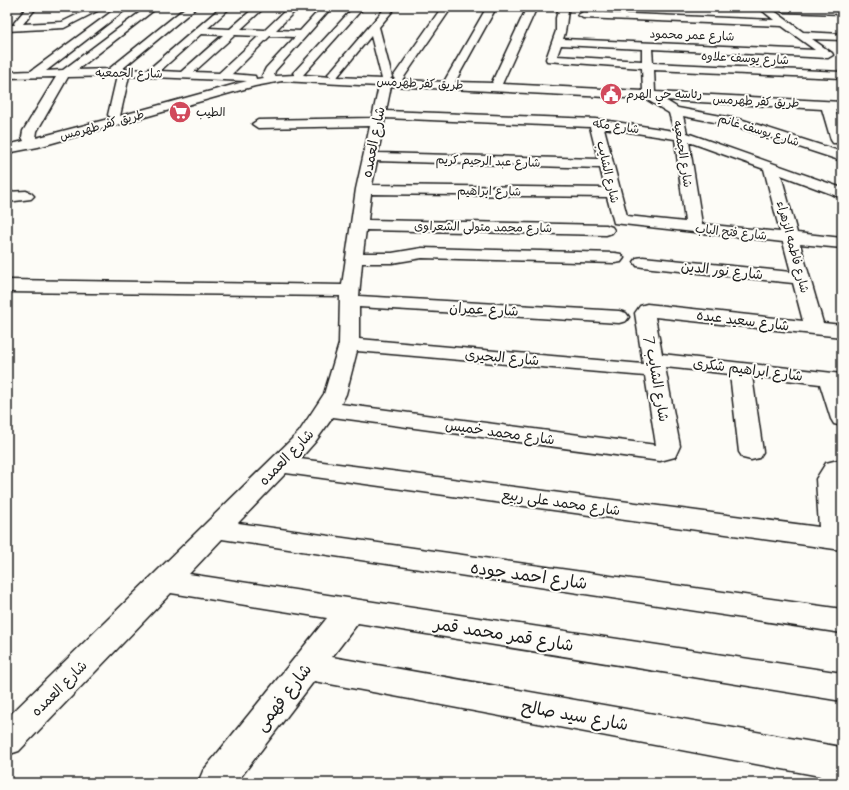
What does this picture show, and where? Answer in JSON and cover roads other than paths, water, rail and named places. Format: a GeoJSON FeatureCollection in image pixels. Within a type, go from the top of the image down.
{"type":"FeatureCollection","features":[{"type":"Feature","properties":{"kind":"street"},"geometry":{"type":"LineString","coordinates":[[32,7],[20,22],[78,18]]}},
{"type":"Feature","properties":{"kind":"street"},"geometry":{"type":"LineString","coordinates":[[7,28],[61,25],[100,7]]}},
{"type":"Feature","properties":{"kind":"street"},"geometry":{"type":"LineString","coordinates":[[34,74],[124,7]]}},
{"type":"Feature","properties":{"kind":"street"},"geometry":{"type":"LineString","coordinates":[[31,140],[30,131],[60,78],[153,7]]}},
{"type":"Feature","properties":{"kind":"street"},"geometry":{"type":"LineString","coordinates":[[114,115],[118,72],[192,7]]}},
{"type":"Feature","properties":{"kind":"street"},"geometry":{"type":"LineString","coordinates":[[151,73],[226,7]]}},
{"type":"Feature","properties":{"kind":"street"},"geometry":{"type":"LineString","coordinates":[[189,95],[183,74],[260,7]]}},
{"type":"Feature","properties":{"kind":"street"},"geometry":{"type":"LineString","coordinates":[[223,76],[294,7]]}},
{"type":"Feature","properties":{"kind":"street"},"geometry":{"type":"LineString","coordinates":[[271,76],[301,34],[327,7]]}},
{"type":"Feature","properties":{"kind":"street"},"geometry":{"type":"LineString","coordinates":[[299,73],[359,7]]}},
{"type":"Feature","properties":{"kind":"street"},"geometry":{"type":"LineString","coordinates":[[390,79],[447,7]]}},
{"type":"Feature","properties":{"kind":"street"},"geometry":{"type":"LineString","coordinates":[[498,82],[532,7]]}},
{"type":"Feature","properties":{"kind":"street"},"geometry":{"type":"LineString","coordinates":[[543,81],[557,42],[566,28],[561,18],[564,7]]}},
{"type":"Feature","properties":{"kind":"street"},"geometry":{"type":"LineString","coordinates":[[669,7],[674,16],[685,23],[687,45],[700,56],[705,87]]}},
{"type":"Feature","properties":{"kind":"street"},"geometry":{"type":"LineString","coordinates":[[334,74],[374,26],[392,8]]}},
{"type":"Feature","properties":{"kind":"street"},"geometry":{"type":"LineString","coordinates":[[451,80],[491,8]]}},
{"type":"Feature","properties":{"kind":"street"},"geometry":{"type":"LineString","coordinates":[[782,8],[842,11]]}},
{"type":"Feature","properties":{"kind":"street"},"geometry":{"type":"LineString","coordinates":[[782,8],[836,49]]}},
{"type":"Feature","properties":{"kind":"street"},"geometry":{"type":"LineString","coordinates":[[762,10],[785,23],[837,62]]}},
{"type":"Feature","properties":{"kind":"street"},"geometry":{"type":"LineString","coordinates":[[583,15],[785,23]]}},
{"type":"Feature","properties":{"kind":"street"},"geometry":{"type":"LineString","coordinates":[[374,26],[390,79]]}},
{"type":"Feature","properties":{"kind":"street"},"geometry":{"type":"LineString","coordinates":[[199,31],[301,34]]}},
{"type":"Feature","properties":{"kind":"street"},"geometry":{"type":"LineString","coordinates":[[790,38],[819,36],[842,37]]}},
{"type":"Feature","properties":{"kind":"street","name":"شارع عمر محمود"},"geometry":{"type":"LineString","coordinates":[[557,42],[826,54]]}},
{"type":"Feature","properties":{"kind":"street"},"geometry":{"type":"LineString","coordinates":[[647,46],[649,93]]}},
{"type":"Feature","properties":{"kind":"street","name":"شارع يوسف علاوه"},"geometry":{"type":"LineString","coordinates":[[551,59],[702,69],[842,75]]}},
{"type":"Feature","properties":{"kind":"street","name":"شارع الجمعيه"},"geometry":{"type":"LineString","coordinates":[[9,78],[34,74],[118,72],[251,78]]}},
{"type":"Feature","properties":{"kind":"street","name":"طريق كفر طهرمس"},"geometry":{"type":"LineString","coordinates":[[7,149],[31,140],[114,115],[251,78],[299,73],[334,74],[390,79],[498,82],[543,81]]}},
{"type":"Feature","properties":{"kind":"street","name":"طريق كفر طهرمس"},"geometry":{"type":"LineString","coordinates":[[7,142],[31,140],[271,76],[296,78],[543,81],[692,98],[842,106]]}},
{"type":"Feature","properties":{"kind":"street","name":"شارع العمده"},"geometry":{"type":"LineString","coordinates":[[7,740],[307,437],[327,409],[340,379],[349,344],[350,296],[364,189],[378,118],[390,79]]}},
{"type":"Feature","properties":{"kind":"street","name":"طريق كفر طهرمس"},"geometry":{"type":"LineString","coordinates":[[649,93],[705,87],[842,101]]}},
{"type":"Feature","properties":{"kind":"street","name":"شارع الجمعيه"},"geometry":{"type":"LineString","coordinates":[[649,93],[675,111],[679,122],[694,228]]}},
{"type":"Feature","properties":{"kind":"street"},"geometry":{"type":"LineString","coordinates":[[692,98],[786,124]]}},
{"type":"Feature","properties":{"kind":"street"},"geometry":{"type":"LineString","coordinates":[[827,105],[840,140]]}},
{"type":"Feature","properties":{"kind":"street","name":"شارع يوسف غانم"},"geometry":{"type":"LineString","coordinates":[[675,111],[705,115],[741,123],[842,157]]}},
{"type":"Feature","properties":{"kind":"street","name":"شارع مكه"},"geometry":{"type":"LineString","coordinates":[[258,124],[378,118],[596,123],[695,139],[842,193]]}},
{"type":"Feature","properties":{"kind":"street","name":"شارع الشايب"},"geometry":{"type":"LineString","coordinates":[[596,123],[620,220]]}},
{"type":"Feature","properties":{"kind":"street"},"geometry":{"type":"LineString","coordinates":[[823,135],[840,140]]}},
{"type":"Feature","properties":{"kind":"street","name":"شارع عبد الرحيم كريم"},"geometry":{"type":"LineString","coordinates":[[370,157],[606,164]]}},
{"type":"Feature","properties":{"kind":"street","name":"شارع فاطمه الزهراء"},"geometry":{"type":"LineString","coordinates":[[771,167],[815,328]]}},
{"type":"Feature","properties":{"kind":"street","name":"شارع ابراهيم"},"geometry":{"type":"LineString","coordinates":[[364,189],[613,193]]}},
{"type":"Feature","properties":{"kind":"street"},"geometry":{"type":"LineString","coordinates":[[7,197],[26,196]]}},
{"type":"Feature","properties":{"kind":"street","name":"شارع فتح الباب"},"geometry":{"type":"LineString","coordinates":[[620,220],[842,243]]}},
{"type":"Feature","properties":{"kind":"street","name":"شارع محمد متولى الشعراوى"},"geometry":{"type":"LineString","coordinates":[[359,225],[606,230]]}},
{"type":"Feature","properties":{"kind":"street"},"geometry":{"type":"LineString","coordinates":[[354,258],[392,258],[422,253],[615,258]]}},
{"type":"Feature","properties":{"kind":"street","name":"شارع نور الدين"},"geometry":{"type":"LineString","coordinates":[[643,262],[801,278]]}},
{"type":"Feature","properties":{"kind":"street","name":"شارع عمران"},"geometry":{"type":"LineString","coordinates":[[7,286],[350,296],[618,317]]}},
{"type":"Feature","properties":{"kind":"street","name":"شارع سعيد عبده"},"geometry":{"type":"LineString","coordinates":[[645,313],[647,310],[653,310],[842,331]]}},
{"type":"Feature","properties":{"kind":"street","name":"شارع الشايب 7"},"geometry":{"type":"LineString","coordinates":[[645,313],[668,446]]}},
{"type":"Feature","properties":{"kind":"street","name":"شارع البحيرى"},"geometry":{"type":"LineString","coordinates":[[349,344],[654,365]]}},
{"type":"Feature","properties":{"kind":"street","name":"شارع ابراهيم شكرى"},"geometry":{"type":"LineString","coordinates":[[654,365],[740,368],[836,380]]}},
{"type":"Feature","properties":{"kind":"street"},"geometry":{"type":"LineString","coordinates":[[740,368],[751,452]]}},
{"type":"Feature","properties":{"kind":"street"},"geometry":{"type":"LineString","coordinates":[[836,380],[842,419]]}},
{"type":"Feature","properties":{"kind":"street","name":"شارع محمد خميس"},"geometry":{"type":"LineString","coordinates":[[327,409],[660,453],[667,451],[668,446]]}},
{"type":"Feature","properties":{"kind":"street","name":"شارع محمد على ربيع"},"geometry":{"type":"LineString","coordinates":[[280,464],[837,540]]}},
{"type":"Feature","properties":{"kind":"street"},"geometry":{"type":"LineString","coordinates":[[837,540],[828,479],[835,469],[842,467]]}},
{"type":"Feature","properties":{"kind":"street","name":"شارع احمد جوده"},"geometry":{"type":"LineString","coordinates":[[216,529],[842,622]]}},
{"type":"Feature","properties":{"kind":"street","name":"شارع قمر محمد قمر"},"geometry":{"type":"LineString","coordinates":[[165,581],[842,687]]}},
{"type":"Feature","properties":{"kind":"street","name":"شارع فهمى"},"geometry":{"type":"LineString","coordinates":[[215,783],[351,610]]}},
{"type":"Feature","properties":{"kind":"street","name":"شارع سيد صالح"},"geometry":{"type":"LineString","coordinates":[[307,666],[839,770]]}},
{"type":"Feature","properties":{"kind":"place","name":"رئاسه حي الهرم"},"geometry":{"type":"Point","coordinates":[611,94]}},
{"type":"Feature","properties":{"kind":"place","name":"الطيب"},"geometry":{"type":"Point","coordinates":[180,112]}}]}
